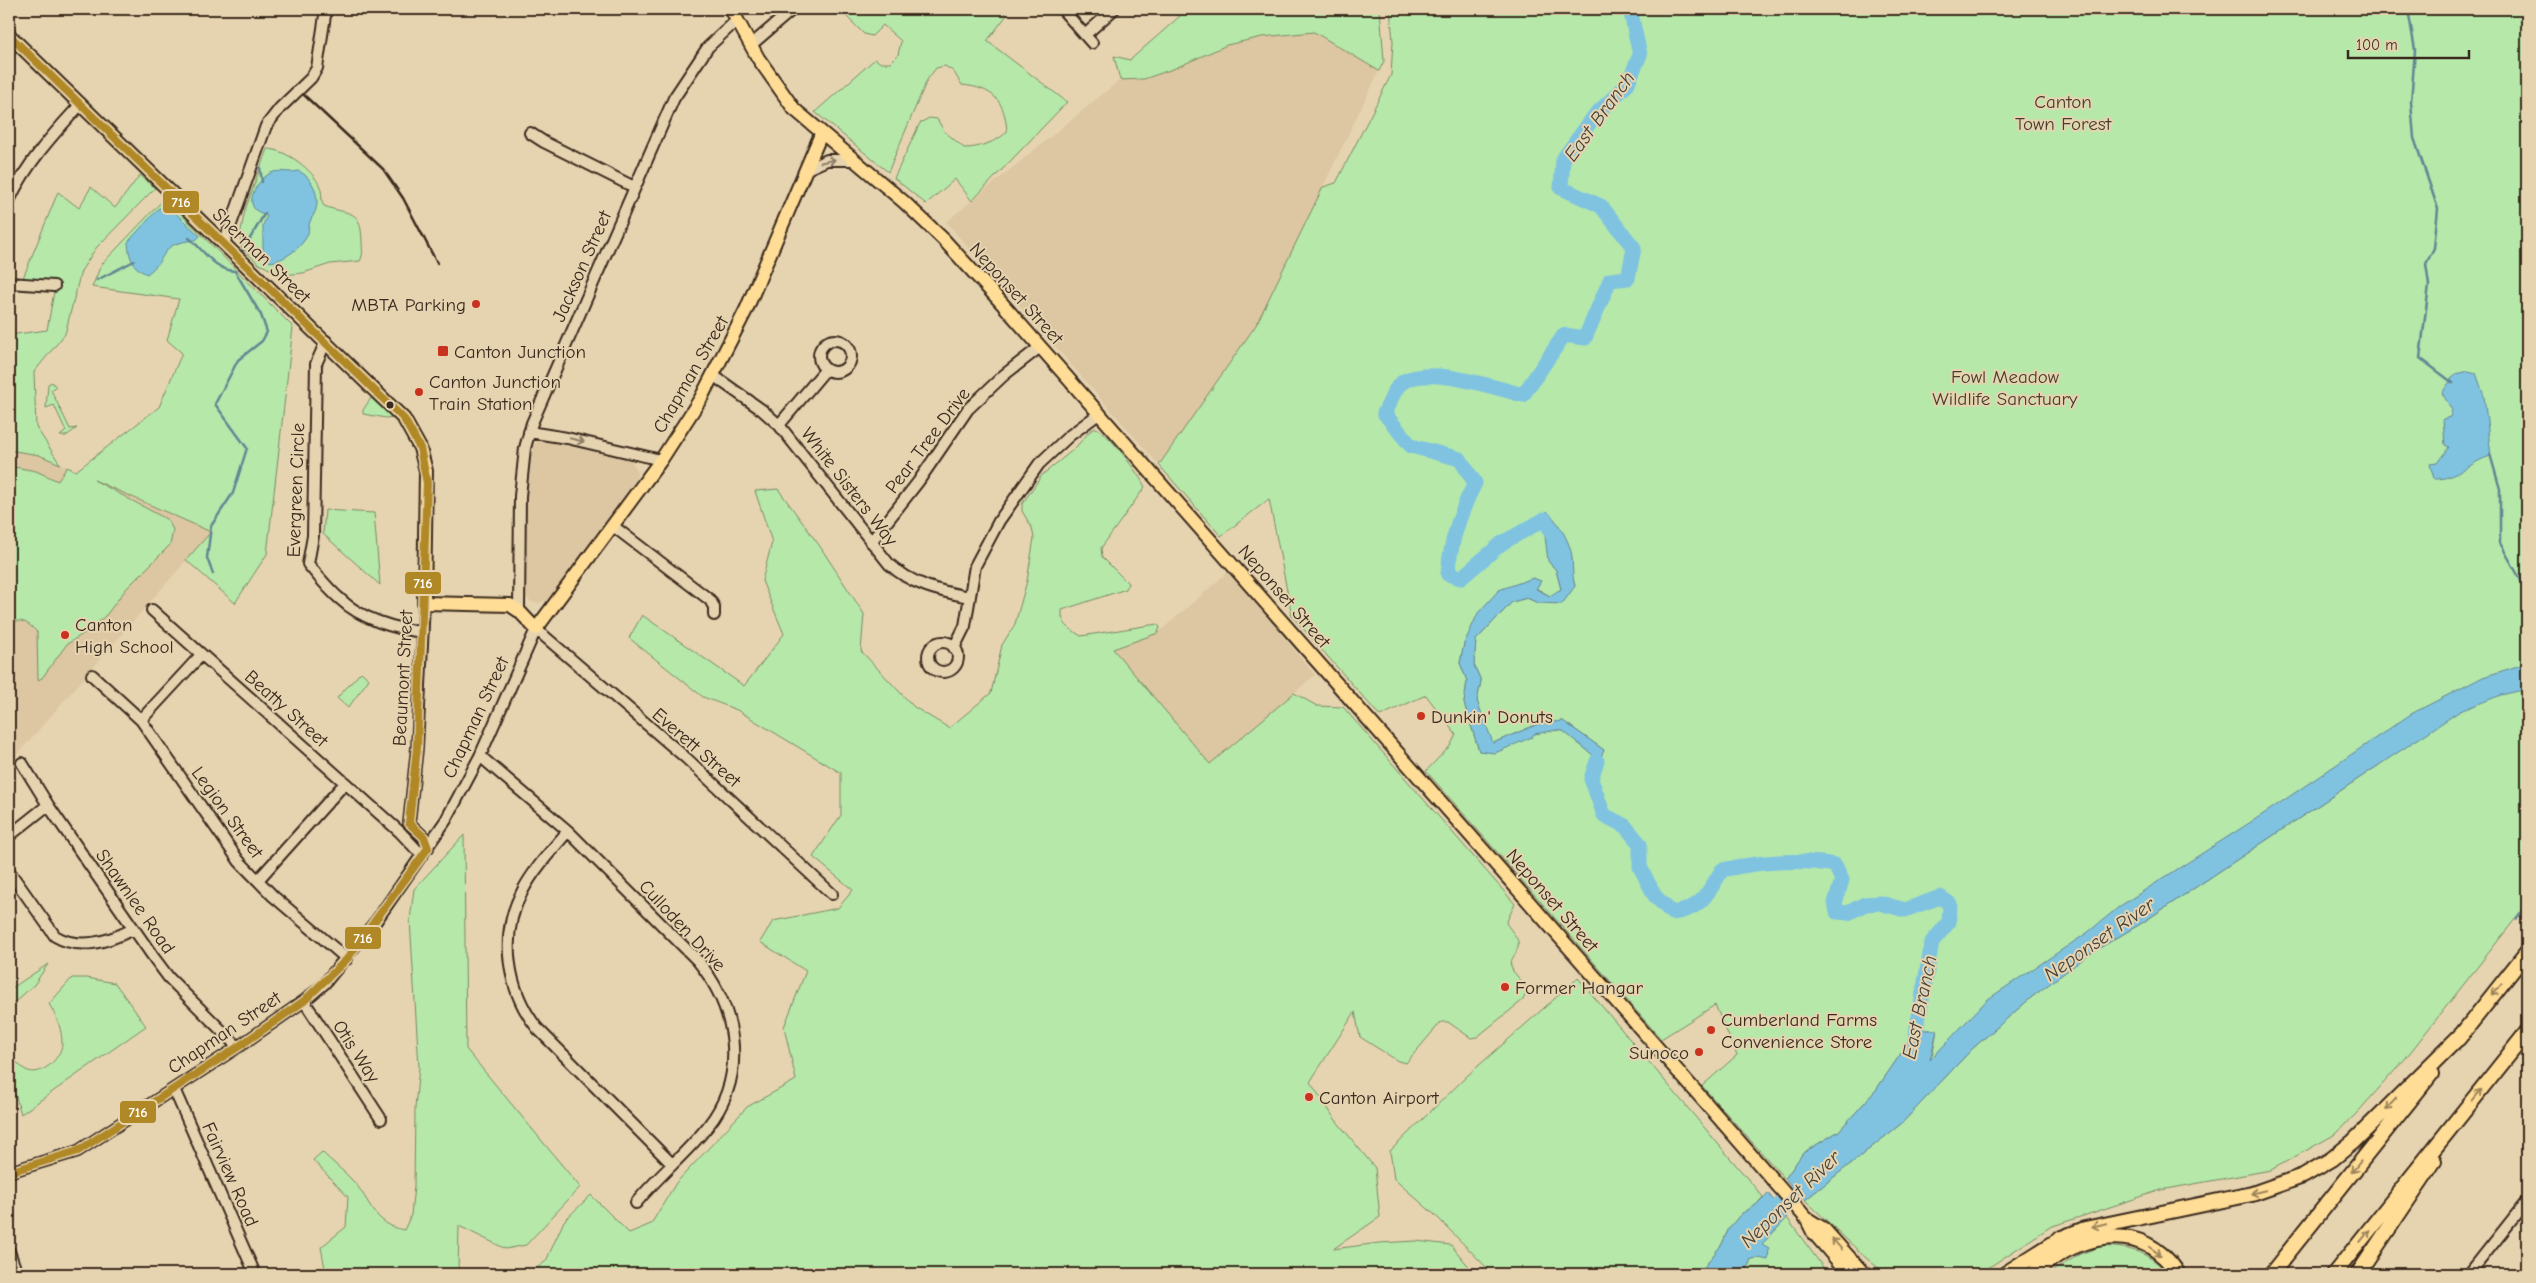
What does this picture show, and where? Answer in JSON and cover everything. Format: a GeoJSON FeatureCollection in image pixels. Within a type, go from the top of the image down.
{"type":"FeatureCollection","features":[{"type":"Feature","properties":{"kind":"highway"},"geometry":{"type":"LineString","coordinates":[[2271,1274],[2527,952]]}},
{"type":"Feature","properties":{"kind":"highway"},"geometry":{"type":"LineString","coordinates":[[2334,1274],[2527,1032]]}},
{"type":"Feature","properties":{"kind":"highway"},"geometry":{"type":"LineString","coordinates":[[2005,1274],[2062,1238],[2091,1227],[2257,1192],[2303,1176],[2332,1159],[2353,1142],[2463,1033]]}},
{"type":"Feature","properties":{"kind":"highway"},"geometry":{"type":"LineString","coordinates":[[2358,1274],[2430,1169],[2462,1114]]}},
{"type":"Feature","properties":{"kind":"highway"},"geometry":{"type":"LineString","coordinates":[[2033,1274],[2069,1248],[2094,1239],[2109,1237],[2131,1239],[2147,1246],[2165,1258],[2178,1274]]}},
{"type":"Feature","properties":{"kind":"main road","name":"Neponset Street"},"geometry":{"type":"LineString","coordinates":[[734,14],[751,45],[794,109],[821,134],[904,202],[943,239],[1100,413],[1806,1218],[1813,1232],[1849,1274]]}},
{"type":"Feature","properties":{"kind":"main road","name":"Sherman Street"},"geometry":{"type":"LineString","coordinates":[[9,35],[164,187],[326,341],[404,419]]}},
{"type":"Feature","properties":{"kind":"main road","name":"Chapman Street"},"geometry":{"type":"LineString","coordinates":[[536,629],[661,460],[714,376],[760,279],[821,134]]}},
{"type":"Feature","properties":{"kind":"main road","name":"Beaumont Street"},"geometry":{"type":"LineString","coordinates":[[404,419],[420,448],[426,471],[424,603]]}},
{"type":"Feature","properties":{"kind":"main road"},"geometry":{"type":"LineString","coordinates":[[424,603],[505,604],[519,611],[536,629]]}},
{"type":"Feature","properties":{"kind":"main road","name":"Neponset Street"},"geometry":{"type":"LineString","coordinates":[[1806,1218],[1824,1229],[1864,1274]]}},
{"type":"Feature","properties":{"kind":"street"},"geometry":{"type":"LineString","coordinates":[[224,244],[266,126],[280,108],[311,78],[317,68],[326,9]]}},
{"type":"Feature","properties":{"kind":"street"},"geometry":{"type":"LineString","coordinates":[[751,45],[793,9]]}},
{"type":"Feature","properties":{"kind":"street"},"geometry":{"type":"LineString","coordinates":[[1062,9],[1092,43]]}},
{"type":"Feature","properties":{"kind":"street"},"geometry":{"type":"LineString","coordinates":[[1085,35],[1114,9]]}},
{"type":"Feature","properties":{"kind":"street","name":"Jackson Street"},"geometry":{"type":"LineString","coordinates":[[519,611],[520,496],[522,469],[529,432],[634,187],[681,85],[734,14]]}},
{"type":"Feature","properties":{"kind":"street"},"geometry":{"type":"LineString","coordinates":[[9,201],[41,149],[81,104]]}},
{"type":"Feature","properties":{"kind":"street"},"geometry":{"type":"LineString","coordinates":[[530,133],[544,142],[634,187]]}},
{"type":"Feature","properties":{"kind":"street"},"geometry":{"type":"LineString","coordinates":[[805,170],[827,160],[854,160]]}},
{"type":"Feature","properties":{"kind":"street"},"geometry":{"type":"LineString","coordinates":[[9,283],[54,286]]}},
{"type":"Feature","properties":{"kind":"street","name":"Evergreen Circle"},"geometry":{"type":"LineString","coordinates":[[326,341],[316,364],[312,536],[308,564],[341,600],[365,615],[398,628],[423,632]]}},
{"type":"Feature","properties":{"kind":"street","name":"Pear Tree Drive"},"geometry":{"type":"LineString","coordinates":[[871,542],[918,482],[968,409],[1004,375],[1040,347]]}},
{"type":"Feature","properties":{"kind":"street"},"geometry":{"type":"LineString","coordinates":[[779,426],[826,369]]}},
{"type":"Feature","properties":{"kind":"street","name":"White Sisters Way"},"geometry":{"type":"LineString","coordinates":[[714,376],[762,410],[779,426],[889,564],[902,575],[936,590],[969,597]]}},
{"type":"Feature","properties":{"kind":"street"},"geometry":{"type":"LineString","coordinates":[[954,648],[965,626],[975,566],[983,547],[1024,482],[1045,458],[1100,413]]}},
{"type":"Feature","properties":{"kind":"street"},"geometry":{"type":"LineString","coordinates":[[529,432],[567,438],[661,460]]}},
{"type":"Feature","properties":{"kind":"street"},"geometry":{"type":"LineString","coordinates":[[613,526],[710,600],[714,607],[714,615]]}},
{"type":"Feature","properties":{"kind":"street","name":"Beaumont Street"},"geometry":{"type":"LineString","coordinates":[[409,822],[417,748],[424,603]]}},
{"type":"Feature","properties":{"kind":"street","name":"Beatty Street"},"geometry":{"type":"LineString","coordinates":[[152,610],[201,656],[400,832],[416,849],[426,851]]}},
{"type":"Feature","properties":{"kind":"street","name":"Chapman Street"},"geometry":{"type":"LineString","coordinates":[[9,1172],[78,1151],[238,1047],[304,1001],[347,959],[426,851],[457,799],[480,756],[536,629]]}},
{"type":"Feature","properties":{"kind":"street","name":"Everett Street"},"geometry":{"type":"LineString","coordinates":[[536,629],[686,758],[832,894]]}},
{"type":"Feature","properties":{"kind":"street"},"geometry":{"type":"LineString","coordinates":[[141,720],[201,656]]}},
{"type":"Feature","properties":{"kind":"street","name":"Legion Street"},"geometry":{"type":"LineString","coordinates":[[92,675],[141,720],[169,757],[210,822],[239,861],[273,896],[347,959]]}},
{"type":"Feature","properties":{"kind":"street","name":"Culloden Drive"},"geometry":{"type":"LineString","coordinates":[[480,756],[568,831],[698,961],[714,982],[726,1007],[732,1038],[732,1070],[728,1084],[710,1124],[636,1203]]}},
{"type":"Feature","properties":{"kind":"street","name":"Shawnlee Road"},"geometry":{"type":"LineString","coordinates":[[22,763],[48,805],[169,978],[238,1047]]}},
{"type":"Feature","properties":{"kind":"street"},"geometry":{"type":"LineString","coordinates":[[258,880],[345,783]]}},
{"type":"Feature","properties":{"kind":"street"},"geometry":{"type":"LineString","coordinates":[[9,836],[48,805]]}},
{"type":"Feature","properties":{"kind":"street"},"geometry":{"type":"LineString","coordinates":[[400,832],[409,822],[424,837],[426,851]]}},
{"type":"Feature","properties":{"kind":"street"},"geometry":{"type":"LineString","coordinates":[[568,831],[532,876],[522,892],[512,916],[508,950],[510,970],[516,990],[524,1010],[537,1028],[672,1164]]}},
{"type":"Feature","properties":{"kind":"street"},"geometry":{"type":"LineString","coordinates":[[9,871],[55,936],[63,940],[96,943],[117,938],[134,929]]}},
{"type":"Feature","properties":{"kind":"street","name":"Otis Way"},"geometry":{"type":"LineString","coordinates":[[304,1001],[381,1119]]}},
{"type":"Feature","properties":{"kind":"street","name":"Fairview Road"},"geometry":{"type":"LineString","coordinates":[[174,1089],[255,1274]]}},
{"type":"Feature","properties":{"kind":"street"},"geometry":{"type":"LineString","coordinates":[[2469,1274],[2526,1205]]}},
{"type":"Feature","properties":{"kind":"street"},"geometry":{"type":"LineString","coordinates":[[9,1251],[17,1274]]}},
{"type":"Feature","properties":{"kind":"shaded area"},"geometry":{"type":"Polygon","coordinates":[[[1314,32],[1379,71],[1256,325],[1159,465],[946,222],[1120,80],[1144,79],[1173,69],[1227,45],[1262,37],[1314,32]]]}},
{"type":"Feature","properties":{"kind":"shaded area"},"geometry":{"type":"Polygon","coordinates":[[[540,440],[631,460],[638,472],[627,493],[561,587],[551,599],[538,603],[531,602],[526,597],[524,590],[524,506],[529,453],[532,446],[540,440]]]}},
{"type":"Feature","properties":{"kind":"shaded area","name":"Canton High School"},"geometry":{"type":"Polygon","coordinates":[[[9,450],[39,455],[211,532],[9,764],[9,450]]]}},
{"type":"Feature","properties":{"kind":"shaded area"},"geometry":{"type":"Polygon","coordinates":[[[1229,571],[1315,675],[1210,764],[1111,649],[1158,633],[1229,571]]]}},
{"type":"Feature","properties":{"kind":"green space"},"geometry":{"type":"Polygon","coordinates":[[[856,9],[1001,9],[1007,15],[987,41],[1067,102],[972,201],[955,179],[926,204],[894,178],[920,123],[929,118],[937,119],[944,131],[964,148],[970,148],[993,141],[1007,132],[1003,112],[1000,104],[989,93],[982,89],[962,85],[953,71],[945,66],[936,68],[927,80],[888,172],[815,112],[875,59],[881,63],[890,63],[898,55],[901,41],[883,25],[872,36],[864,34],[846,16],[856,9]]]}},
{"type":"Feature","properties":{"kind":"green space"},"geometry":{"type":"Polygon","coordinates":[[[1188,9],[1380,9],[1384,61],[1379,71],[1314,32],[1262,37],[1227,45],[1173,69],[1144,79],[1120,80],[1114,56],[1130,60],[1188,9]]]}},
{"type":"Feature","properties":{"kind":"green space"},"geometry":{"type":"Polygon","coordinates":[[[1390,9],[2527,9],[2527,904],[2405,1059],[2357,1113],[2334,1135],[2271,1170],[2161,1190],[2050,1227],[1979,1274],[1886,1274],[1866,1258],[1805,1200],[1902,1123],[1972,1049],[2033,996],[2091,953],[2142,923],[2379,765],[2117,924],[1923,1076],[1933,1052],[1937,1030],[1917,1030],[1876,1090],[1839,1131],[1803,1153],[1785,1179],[1702,1086],[1737,1055],[1715,1005],[1661,1039],[1426,771],[1450,746],[1456,735],[1426,695],[1380,716],[1292,616],[1269,499],[1221,536],[1159,465],[1256,325],[1323,187],[1336,183],[1391,75],[1393,41],[1390,9]],[[1572,558],[1548,561],[1556,570],[1561,589],[1550,596],[1536,588],[1533,578],[1467,639],[1460,663],[1467,681],[1464,703],[1479,751],[1547,731],[1563,731],[1595,756],[1588,781],[1604,750],[1563,721],[1538,724],[1493,743],[1490,741],[1477,701],[1481,681],[1474,665],[1476,640],[1512,602],[1527,598],[1538,603],[1575,586],[1571,572],[1572,558]]]}},
{"type":"Feature","properties":{"kind":"green space"},"geometry":{"type":"Polygon","coordinates":[[[267,149],[290,157],[312,174],[320,187],[324,206],[347,213],[356,218],[361,231],[362,256],[360,261],[330,264],[303,273],[283,275],[259,264],[242,248],[240,235],[245,210],[267,149]]]}},
{"type":"Feature","properties":{"kind":"green space"},"geometry":{"type":"Polygon","coordinates":[[[140,175],[155,188],[96,248],[81,271],[65,334],[34,372],[36,427],[60,464],[39,455],[9,450],[9,335],[47,330],[56,281],[23,278],[58,192],[79,208],[91,187],[115,208],[140,175]]]}},
{"type":"Feature","properties":{"kind":"green space"},"geometry":{"type":"Polygon","coordinates":[[[165,198],[293,327],[267,554],[235,603],[186,560],[211,532],[94,480],[168,520],[173,530],[170,545],[126,589],[107,614],[91,629],[67,644],[42,678],[38,680],[37,632],[22,621],[9,623],[9,466],[36,471],[58,481],[67,467],[76,471],[159,407],[182,353],[167,340],[179,299],[92,287],[101,265],[165,198]]]}},
{"type":"Feature","properties":{"kind":"green space"},"geometry":{"type":"Polygon","coordinates":[[[52,382],[56,387],[51,390],[70,429],[77,428],[66,436],[60,436],[66,431],[54,405],[46,408],[48,384],[52,382]]]}},
{"type":"Feature","properties":{"kind":"green space"},"geometry":{"type":"Polygon","coordinates":[[[371,398],[392,417],[386,418],[363,414],[363,410],[371,398]]]}},
{"type":"Feature","properties":{"kind":"green space"},"geometry":{"type":"Polygon","coordinates":[[[1096,428],[1102,431],[1116,445],[1145,487],[1101,548],[1102,557],[1128,583],[1126,589],[1062,610],[1064,623],[1081,636],[1157,624],[1160,627],[1158,633],[1113,649],[1210,764],[1294,693],[1317,706],[1343,707],[1515,904],[1506,923],[1518,942],[1517,950],[1510,963],[1513,971],[1528,989],[1523,1000],[1477,1037],[1471,1038],[1448,1022],[1441,1022],[1406,1063],[1398,1061],[1360,1037],[1355,1012],[1310,1082],[1335,1119],[1375,1168],[1380,1217],[1333,1249],[1379,1243],[1416,1241],[1451,1245],[1475,1274],[529,1274],[546,1261],[564,1221],[591,1195],[629,1233],[651,1224],[676,1183],[747,1107],[796,1080],[784,1027],[806,971],[760,942],[773,921],[838,908],[853,890],[813,857],[841,815],[841,773],[737,710],[703,697],[629,638],[642,615],[744,686],[784,634],[762,581],[772,542],[755,491],[778,489],[819,545],[864,614],[861,651],[914,707],[949,728],[991,693],[1002,645],[1015,624],[1027,581],[1034,538],[1032,528],[1022,511],[1022,504],[1042,475],[1074,449],[1091,430],[1096,428]]]}},
{"type":"Feature","properties":{"kind":"green space"},"geometry":{"type":"Polygon","coordinates":[[[325,510],[374,513],[380,585],[323,534],[325,510]]]}},
{"type":"Feature","properties":{"kind":"green space"},"geometry":{"type":"Polygon","coordinates":[[[361,672],[369,679],[348,708],[337,698],[361,672]]]}},
{"type":"Feature","properties":{"kind":"green space"},"geometry":{"type":"Polygon","coordinates":[[[464,835],[466,1049],[580,1187],[526,1245],[506,1249],[459,1226],[458,1274],[326,1274],[321,1247],[346,1227],[348,1197],[313,1160],[322,1152],[354,1182],[374,1211],[386,1223],[404,1230],[411,1215],[414,1186],[415,1108],[419,1067],[410,920],[414,889],[464,835]]]}},
{"type":"Feature","properties":{"kind":"green space"},"geometry":{"type":"Polygon","coordinates":[[[48,964],[34,985],[9,1007],[9,990],[48,964]]]}},
{"type":"Feature","properties":{"kind":"green space"},"geometry":{"type":"Polygon","coordinates":[[[72,978],[87,978],[115,983],[146,1026],[21,1114],[9,1074],[9,1049],[20,1066],[32,1072],[49,1066],[54,1061],[61,1050],[62,1039],[59,1023],[49,1004],[72,978]]]}},
{"type":"Feature","properties":{"kind":"green space"},"geometry":{"type":"Polygon","coordinates":[[[1578,978],[1763,1197],[1756,1205],[1741,1214],[1729,1228],[1722,1244],[1699,1274],[1493,1274],[1435,1215],[1394,1179],[1390,1151],[1468,1075],[1578,978]]]}},
{"type":"Feature","properties":{"kind":"green space"},"geometry":{"type":"Polygon","coordinates":[[[1787,1218],[1828,1274],[1745,1274],[1751,1259],[1759,1258],[1762,1244],[1787,1218]]]}},
{"type":"Feature","properties":{"kind":"green space"},"geometry":{"type":"Polygon","coordinates":[[[2102,1246],[2139,1252],[2170,1274],[2048,1274],[2080,1254],[2102,1246]]]}},
{"type":"Feature","properties":{"kind":"water"},"geometry":{"type":"Polygon","coordinates":[[[277,171],[298,171],[308,178],[315,189],[316,208],[307,236],[301,245],[286,256],[270,262],[263,254],[263,225],[267,216],[256,211],[254,208],[252,204],[253,193],[259,183],[271,173],[277,171]]]}},
{"type":"Feature","properties":{"kind":"water"},"geometry":{"type":"Polygon","coordinates":[[[168,206],[200,236],[196,240],[175,244],[166,251],[160,261],[147,274],[138,269],[132,261],[128,242],[159,208],[168,206]]]}},
{"type":"Feature","properties":{"kind":"water"},"geometry":{"type":"Polygon","coordinates":[[[2468,371],[2476,373],[2484,396],[2491,456],[2449,477],[2434,479],[2430,464],[2437,463],[2449,447],[2445,445],[2443,419],[2450,417],[2452,410],[2442,393],[2455,374],[2468,371]]]}},
{"type":"Feature","properties":{"kind":"water"},"geometry":{"type":"Polygon","coordinates":[[[1547,511],[1559,526],[1570,546],[1575,586],[1562,604],[1538,603],[1527,598],[1512,602],[1476,640],[1474,665],[1481,681],[1477,701],[1493,743],[1538,724],[1563,721],[1604,750],[1589,784],[1588,781],[1594,756],[1563,731],[1557,730],[1534,734],[1532,737],[1495,753],[1479,751],[1464,703],[1467,681],[1460,663],[1464,644],[1478,613],[1499,590],[1533,578],[1541,581],[1536,589],[1550,596],[1561,589],[1556,570],[1548,561],[1544,528],[1547,511]]]}},
{"type":"Feature","properties":{"kind":"water"},"geometry":{"type":"Polygon","coordinates":[[[2527,663],[2527,689],[2501,695],[2460,711],[2142,923],[2091,953],[2033,996],[1972,1049],[1902,1123],[1805,1200],[1785,1179],[1803,1153],[1839,1131],[1876,1090],[1917,1030],[1937,1030],[1930,1060],[1988,999],[2087,933],[2120,906],[2268,811],[2411,714],[2483,677],[2527,663]]]}},
{"type":"Feature","properties":{"kind":"water"},"geometry":{"type":"Polygon","coordinates":[[[1768,1193],[1787,1218],[1762,1244],[1769,1248],[1768,1260],[1751,1259],[1745,1274],[1699,1274],[1722,1244],[1729,1228],[1741,1214],[1756,1205],[1768,1193]]]}},
{"type":"Feature","properties":{"kind":"waterway","name":"East Branch"},"geometry":{"type":"LineString","coordinates":[[1554,538],[1545,519],[1502,543],[1461,578],[1448,574],[1451,550],[1457,527],[1475,483],[1460,459],[1411,446],[1384,413],[1399,385],[1409,379],[1424,376],[1459,379],[1523,395],[1564,335],[1585,338],[1610,280],[1628,278],[1634,248],[1601,206],[1561,188],[1563,159],[1596,114],[1627,85],[1640,55],[1630,9]]}},
{"type":"Feature","properties":{"kind":"waterway"},"geometry":{"type":"LineString","coordinates":[[2408,9],[2415,50],[2411,102],[2414,138],[2438,209],[2434,248],[2426,264],[2429,285],[2420,358],[2453,383]]}},
{"type":"Feature","properties":{"kind":"waterway"},"geometry":{"type":"LineString","coordinates":[[260,168],[262,182]]}},
{"type":"Feature","properties":{"kind":"waterway"},"geometry":{"type":"LineString","coordinates":[[242,252],[265,213]]}},
{"type":"Feature","properties":{"kind":"waterway"},"geometry":{"type":"LineString","coordinates":[[189,238],[215,263],[228,270],[235,271],[261,315],[267,332],[262,341],[238,360],[215,404],[247,448],[233,493],[211,526],[207,558],[213,574]]}},
{"type":"Feature","properties":{"kind":"waterway"},"geometry":{"type":"LineString","coordinates":[[97,280],[134,261]]}},
{"type":"Feature","properties":{"kind":"waterway"},"geometry":{"type":"LineString","coordinates":[[2490,454],[2500,489],[2500,543],[2527,591]]}},
{"type":"Feature","properties":{"kind":"waterway","name":"East Branch"},"geometry":{"type":"LineString","coordinates":[[1597,761],[1591,779],[1604,815],[1625,826],[1640,844],[1640,867],[1655,896],[1672,913],[1690,908],[1703,899],[1722,870],[1764,863],[1793,861],[1835,865],[1842,880],[1835,903],[1837,912],[1848,913],[1865,904],[1880,903],[1905,910],[1940,897],[1950,904],[1949,922],[1932,942],[1913,1050]]}},
{"type":"Feature","properties":{"kind":"waterway"},"geometry":{"type":"LineString","coordinates":[[2516,919],[2527,904]]}},
{"type":"Feature","properties":{"kind":"waterway","name":"Neponset River"},"geometry":{"type":"LineString","coordinates":[[1763,1220],[1811,1176]]}},
{"type":"Feature","properties":{"kind":"railway"},"geometry":{"type":"LineString","coordinates":[[304,95],[383,169],[403,198],[437,263]]}},
{"type":"Feature","properties":{"kind":"transit line","name":"716"},"geometry":{"type":"LineString","coordinates":[[9,35],[404,419],[420,448],[427,483],[417,748],[409,823]]}},
{"type":"Feature","properties":{"kind":"transit line","name":"716"},"geometry":{"type":"LineString","coordinates":[[9,1172],[78,1151],[238,1047],[304,1001],[347,959],[428,848],[424,837],[409,823]]}},
{"type":"Feature","properties":{"kind":"place","name":"MBTA Parking"},"geometry":{"type":"Point","coordinates":[476,304]}},
{"type":"Feature","properties":{"kind":"place","name":"Canton Junction"},"geometry":{"type":"Point","coordinates":[443,351]}},
{"type":"Feature","properties":{"kind":"place","name":"Canton Junction Train Station"},"geometry":{"type":"Point","coordinates":[419,392]}},
{"type":"Feature","properties":{"kind":"place","name":"Canton High School"},"geometry":{"type":"Point","coordinates":[65,635]}},
{"type":"Feature","properties":{"kind":"place","name":"Dunkin' Donuts"},"geometry":{"type":"Point","coordinates":[1421,716]}},
{"type":"Feature","properties":{"kind":"place","name":"Former Hangar"},"geometry":{"type":"Point","coordinates":[1505,987]}},
{"type":"Feature","properties":{"kind":"place","name":"Cumberland Farms Convenience Store"},"geometry":{"type":"Point","coordinates":[1711,1030]}},
{"type":"Feature","properties":{"kind":"place","name":"Sunoco"},"geometry":{"type":"Point","coordinates":[1699,1052]}},
{"type":"Feature","properties":{"kind":"place","name":"Canton Airport"},"geometry":{"type":"Point","coordinates":[1309,1097]}},
{"type":"Feature","properties":{"kind":"park label","name":"Canton Town Forest"},"geometry":{"type":"Point","coordinates":[2063,112]}},
{"type":"Feature","properties":{"kind":"park label","name":"Fowl Meadow Wildlife Sanctuary"},"geometry":{"type":"Point","coordinates":[2005,387]}}]}
